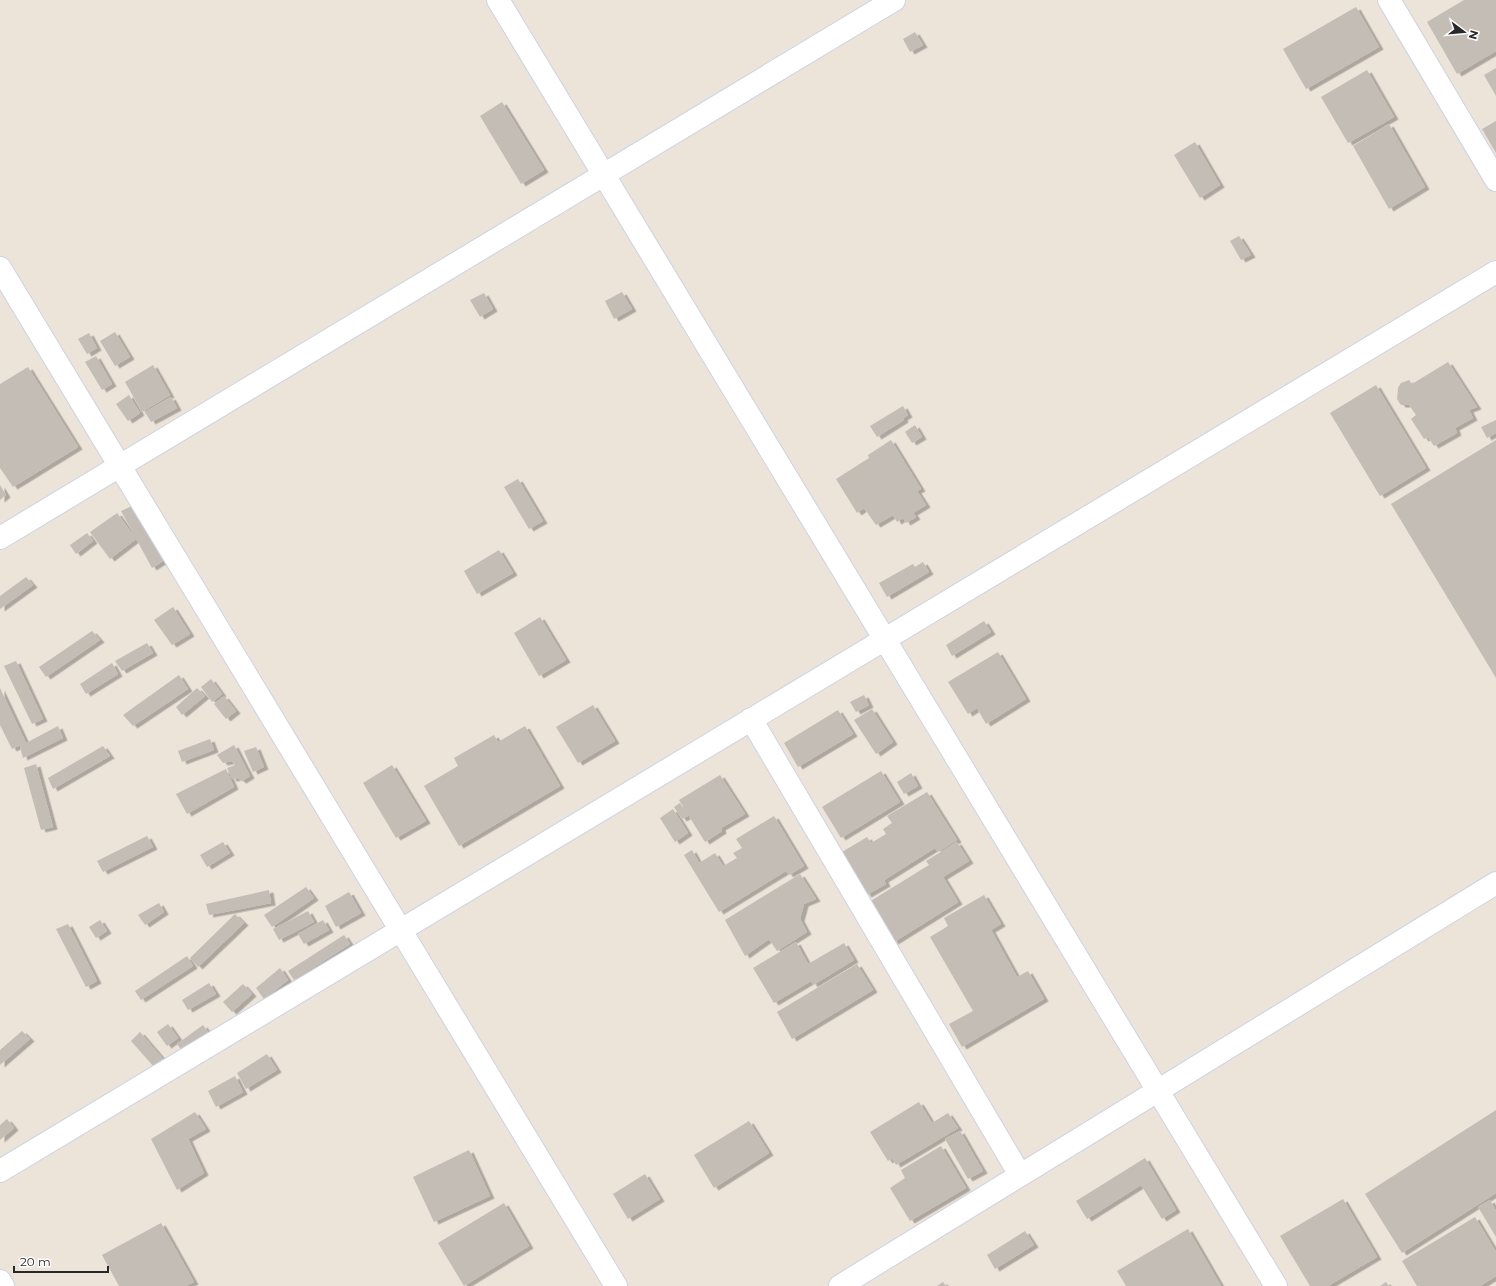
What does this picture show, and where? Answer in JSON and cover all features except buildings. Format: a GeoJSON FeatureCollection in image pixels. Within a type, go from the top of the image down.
{"type":"FeatureCollection","features":[{"type":"Feature","properties":{"kind":"street"},"geometry":{"type":"LineString","coordinates":[[498,0],[1276,1286]]}},
{"type":"Feature","properties":{"kind":"street"},"geometry":{"type":"LineString","coordinates":[[0,538],[894,0]]}},
{"type":"Feature","properties":{"kind":"street"},"geometry":{"type":"LineString","coordinates":[[1389,0],[1496,180]]}},
{"type":"Feature","properties":{"kind":"street"},"geometry":{"type":"LineString","coordinates":[[0,268],[616,1286]]}},
{"type":"Feature","properties":{"kind":"street"},"geometry":{"type":"LineString","coordinates":[[0,1171],[1496,272]]}},
{"type":"Feature","properties":{"kind":"street"},"geometry":{"type":"LineString","coordinates":[[751,719],[1020,1175]]}},
{"type":"Feature","properties":{"kind":"street"},"geometry":{"type":"LineString","coordinates":[[840,1286],[1496,884]]}},
{"type":"Feature","properties":{"kind":"street"},"geometry":{"type":"LineString","coordinates":[[0,1281],[3,1286]]}}]}
